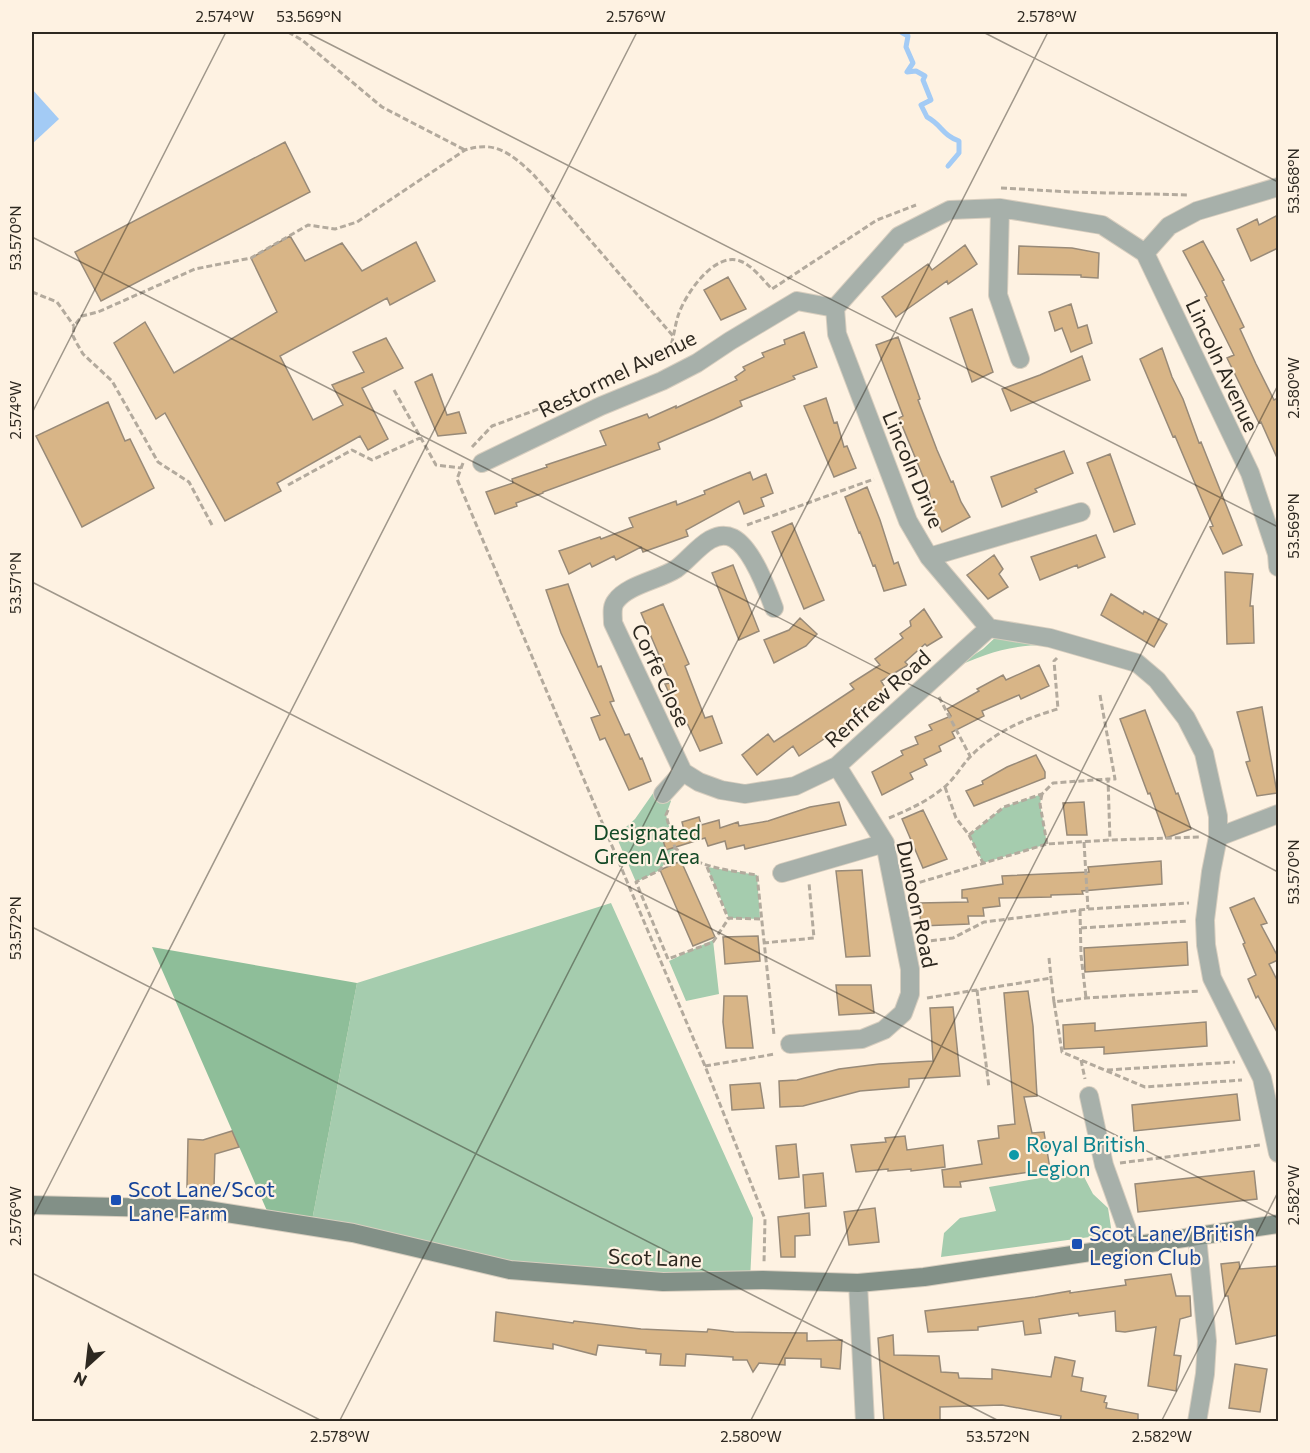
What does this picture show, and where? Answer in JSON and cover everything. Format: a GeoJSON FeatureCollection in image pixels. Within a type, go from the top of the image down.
{"type":"FeatureCollection","features":[{"type":"Feature","properties":{"kind":"main road","name":"Scot Lane"},"geometry":{"type":"LineString","coordinates":[[32,1205],[201,1209],[353,1233],[510,1270],[663,1282],[763,1280],[858,1283],[924,1277],[1278,1224]]}},
{"type":"Feature","properties":{"kind":"street"},"geometry":{"type":"LineString","coordinates":[[835,308],[899,236],[950,210],[1000,208],[1102,225],[1145,253],[1169,226],[1197,211],[1278,187]]}},
{"type":"Feature","properties":{"kind":"street"},"geometry":{"type":"LineString","coordinates":[[1000,208],[998,295],[1020,359]]}},
{"type":"Feature","properties":{"kind":"street","name":"Lincoln Avenue"},"geometry":{"type":"LineString","coordinates":[[1145,253],[1250,473],[1278,558]]}},
{"type":"Feature","properties":{"kind":"street","name":"Restormel Avenue"},"geometry":{"type":"LineString","coordinates":[[482,463],[697,363],[797,301],[835,308]]}},
{"type":"Feature","properties":{"kind":"street","name":"Lincoln Drive"},"geometry":{"type":"LineString","coordinates":[[835,308],[837,334],[908,521],[930,557],[989,628]]}},
{"type":"Feature","properties":{"kind":"street"},"geometry":{"type":"LineString","coordinates":[[930,557],[1081,512]]}},
{"type":"Feature","properties":{"kind":"street"},"geometry":{"type":"LineString","coordinates":[[720,535],[733,538],[745,549],[764,582],[774,608]]}},
{"type":"Feature","properties":{"kind":"street","name":"Corfe Close"},"geometry":{"type":"LineString","coordinates":[[683,772],[613,623],[612,608],[616,600],[632,588],[665,576],[683,564],[708,541],[720,535]]}},
{"type":"Feature","properties":{"kind":"street"},"geometry":{"type":"LineString","coordinates":[[989,628],[1050,638],[1137,663],[1157,680],[1186,718],[1204,753],[1218,816],[1218,837],[1205,920],[1206,945],[1212,978],[1262,1078],[1277,1148]]}},
{"type":"Feature","properties":{"kind":"street","name":"Renfrew Road"},"geometry":{"type":"LineString","coordinates":[[683,772],[699,782],[721,790],[745,794],[795,786],[837,766],[989,628]]}},
{"type":"Feature","properties":{"kind":"street","name":"Dunoon Road"},"geometry":{"type":"LineString","coordinates":[[790,1044],[862,1039],[884,1030],[903,1013],[910,994],[910,969],[906,944],[885,843],[837,766]]}},
{"type":"Feature","properties":{"kind":"street"},"geometry":{"type":"LineString","coordinates":[[663,794],[683,772]]}},
{"type":"Feature","properties":{"kind":"street"},"geometry":{"type":"LineString","coordinates":[[1218,837],[1278,814]]}},
{"type":"Feature","properties":{"kind":"street"},"geometry":{"type":"LineString","coordinates":[[782,873],[885,843]]}},
{"type":"Feature","properties":{"kind":"street"},"geometry":{"type":"LineString","coordinates":[[1089,1096],[1104,1165],[1133,1246]]}},
{"type":"Feature","properties":{"kind":"street"},"geometry":{"type":"LineString","coordinates":[[1197,1236],[1207,1341],[1205,1374],[1197,1422]]}},
{"type":"Feature","properties":{"kind":"street"},"geometry":{"type":"LineString","coordinates":[[858,1283],[865,1422]]}},
{"type":"Feature","properties":{"kind":"path"},"geometry":{"type":"LineString","coordinates":[[288,32],[302,40],[381,107],[465,150]]}},
{"type":"Feature","properties":{"kind":"path"},"geometry":{"type":"LineString","coordinates":[[212,525],[189,482],[158,462],[112,381],[83,354],[72,336],[74,326],[82,316],[98,312],[195,269],[251,258],[308,225],[335,229],[357,222],[465,150],[479,146],[498,148],[516,159],[533,174],[674,337]]}},
{"type":"Feature","properties":{"kind":"path"},"geometry":{"type":"LineString","coordinates":[[32,292],[57,302],[74,326]]}},
{"type":"Feature","properties":{"kind":"path"},"geometry":{"type":"LineString","coordinates":[[394,390],[436,465],[461,468]]}},
{"type":"Feature","properties":{"kind":"path"},"geometry":{"type":"LineString","coordinates":[[288,485],[352,450],[372,460],[420,438]]}},
{"type":"Feature","properties":{"kind":"path"},"geometry":{"type":"LineString","coordinates":[[720,535],[890,474]]}},
{"type":"Feature","properties":{"kind":"path"},"geometry":{"type":"LineString","coordinates":[[874,825],[924,802],[945,787],[970,756],[996,735],[1058,708],[1054,661],[1061,655]]}},
{"type":"Feature","properties":{"kind":"path"},"geometry":{"type":"LineString","coordinates":[[930,681],[970,756]]}},
{"type":"Feature","properties":{"kind":"path"},"geometry":{"type":"LineString","coordinates":[[969,835],[1004,807],[1042,794],[1053,783],[1115,778],[1100,695]]}},
{"type":"Feature","properties":{"kind":"path"},"geometry":{"type":"LineString","coordinates":[[1108,779],[1110,840]]}},
{"type":"Feature","properties":{"kind":"path"},"geometry":{"type":"LineString","coordinates":[[945,787],[956,818],[969,835],[983,863]]}},
{"type":"Feature","properties":{"kind":"path"},"geometry":{"type":"LineString","coordinates":[[663,794],[671,801],[666,815],[675,848],[688,858],[707,867],[757,875],[775,1054],[705,1066]]}},
{"type":"Feature","properties":{"kind":"path"},"geometry":{"type":"LineString","coordinates":[[1042,794],[1040,804],[1047,844]]}},
{"type":"Feature","properties":{"kind":"path"},"geometry":{"type":"LineString","coordinates":[[895,890],[1047,844],[1218,837]]}},
{"type":"Feature","properties":{"kind":"path"},"geometry":{"type":"LineString","coordinates":[[1084,842],[1088,909]]}},
{"type":"Feature","properties":{"kind":"path"},"geometry":{"type":"LineString","coordinates":[[675,848],[660,870],[636,882],[668,959],[713,942],[729,918]]}},
{"type":"Feature","properties":{"kind":"path"},"geometry":{"type":"LineString","coordinates":[[707,867],[729,918]]}},
{"type":"Feature","properties":{"kind":"path"},"geometry":{"type":"LineString","coordinates":[[763,943],[814,938],[807,867]]}},
{"type":"Feature","properties":{"kind":"path"},"geometry":{"type":"LineString","coordinates":[[906,944],[953,938],[984,922],[1088,909],[1208,902]]}},
{"type":"Feature","properties":{"kind":"path"},"geometry":{"type":"LineString","coordinates":[[1080,910],[1081,955],[1086,998]]}},
{"type":"Feature","properties":{"kind":"path"},"geometry":{"type":"LineString","coordinates":[[729,918],[760,919]]}},
{"type":"Feature","properties":{"kind":"path"},"geometry":{"type":"LineString","coordinates":[[1081,928],[1205,920]]}},
{"type":"Feature","properties":{"kind":"path"},"geometry":{"type":"LineString","coordinates":[[1049,958],[1062,1052],[1145,1087],[1262,1078]]}},
{"type":"Feature","properties":{"kind":"path"},"geometry":{"type":"LineString","coordinates":[[921,999],[1051,978]]}},
{"type":"Feature","properties":{"kind":"path"},"geometry":{"type":"LineString","coordinates":[[977,990],[989,1088]]}},
{"type":"Feature","properties":{"kind":"path"},"geometry":{"type":"LineString","coordinates":[[1054,1002],[1217,990]]}},
{"type":"Feature","properties":{"kind":"path"},"geometry":{"type":"LineString","coordinates":[[1105,1070],[1255,1061]]}},
{"type":"Feature","properties":{"kind":"path"},"geometry":{"type":"LineString","coordinates":[[1104,1165],[1277,1148]]}},
{"type":"Feature","properties":{"kind":"green space"},"geometry":{"type":"Polygon","coordinates":[[[998,635],[1051,645],[1025,646],[1000,651],[976,658],[952,669],[983,649],[998,635]]]}},
{"type":"Feature","properties":{"kind":"green space","name":"Designated Green Area"},"geometry":{"type":"Polygon","coordinates":[[[656,789],[671,801],[666,815],[675,848],[660,870],[636,882],[616,836],[635,819],[656,789]]]}},
{"type":"Feature","properties":{"kind":"green space"},"geometry":{"type":"Polygon","coordinates":[[[1042,794],[1040,804],[1047,844],[983,863],[969,835],[1004,807],[1042,794]]]}},
{"type":"Feature","properties":{"kind":"green space"},"geometry":{"type":"Polygon","coordinates":[[[707,867],[757,875],[760,919],[729,918],[707,867]]]}},
{"type":"Feature","properties":{"kind":"green space"},"geometry":{"type":"Polygon","coordinates":[[[611,903],[753,1218],[750,1281],[500,1268],[311,1226],[357,983],[611,903]]]}},
{"type":"Feature","properties":{"kind":"green space"},"geometry":{"type":"Polygon","coordinates":[[[713,940],[719,994],[686,1001],[669,961],[713,940]]]}},
{"type":"Feature","properties":{"kind":"green space"},"geometry":{"type":"Polygon","coordinates":[[[152,947],[357,983],[311,1226],[271,1220],[152,947]]]}},
{"type":"Feature","properties":{"kind":"green space"},"geometry":{"type":"Polygon","coordinates":[[[1081,1171],[1093,1194],[1108,1208],[1112,1234],[941,1257],[944,1233],[960,1218],[996,1211],[989,1187],[1081,1171]]]}},
{"type":"Feature","properties":{"kind":"water"},"geometry":{"type":"Polygon","coordinates":[[[32,89],[59,119],[32,144],[32,89]]]}},
{"type":"Feature","properties":{"kind":"building"},"geometry":{"type":"Polygon","coordinates":[[[285,142],[310,192],[101,301],[75,252],[285,142]]]}},
{"type":"Feature","properties":{"kind":"building"},"geometry":{"type":"Polygon","coordinates":[[[1278,215],[1278,248],[1251,261],[1237,229],[1257,219],[1259,225],[1278,215]]]}},
{"type":"Feature","properties":{"kind":"building"},"geometry":{"type":"Polygon","coordinates":[[[290,236],[305,261],[342,243],[362,271],[416,242],[435,281],[390,305],[387,298],[280,356],[313,420],[343,405],[332,385],[364,372],[353,352],[386,338],[403,368],[362,388],[388,439],[368,450],[360,436],[277,483],[281,491],[225,521],[165,413],[156,419],[114,343],[145,322],[174,373],[277,312],[251,258],[290,236]]]}},
{"type":"Feature","properties":{"kind":"building"},"geometry":{"type":"Polygon","coordinates":[[[1203,241],[1224,280],[1222,281],[1244,327],[1240,329],[1256,364],[1274,400],[1278,398],[1278,460],[1227,358],[1234,355],[1183,251],[1203,241]]]}},
{"type":"Feature","properties":{"kind":"building"},"geometry":{"type":"Polygon","coordinates":[[[965,245],[977,264],[948,284],[947,281],[896,317],[882,297],[928,264],[932,270],[965,245]]]}},
{"type":"Feature","properties":{"kind":"building"},"geometry":{"type":"Polygon","coordinates":[[[1019,246],[1072,248],[1099,253],[1098,278],[1081,277],[1081,275],[1018,274],[1019,246]]]}},
{"type":"Feature","properties":{"kind":"building"},"geometry":{"type":"Polygon","coordinates":[[[728,277],[746,309],[721,320],[704,290],[728,277]]]}},
{"type":"Feature","properties":{"kind":"building"},"geometry":{"type":"Polygon","coordinates":[[[1071,304],[1078,328],[1087,325],[1092,343],[1071,352],[1062,328],[1055,331],[1049,312],[1071,304]]]}},
{"type":"Feature","properties":{"kind":"building"},"geometry":{"type":"Polygon","coordinates":[[[972,309],[993,372],[972,382],[950,318],[972,309]]]}},
{"type":"Feature","properties":{"kind":"building"},"geometry":{"type":"Polygon","coordinates":[[[804,332],[817,367],[793,376],[795,379],[740,401],[742,406],[658,443],[660,449],[543,492],[516,503],[517,506],[495,514],[486,492],[513,483],[512,479],[547,467],[546,465],[606,445],[600,431],[647,414],[649,418],[676,406],[676,408],[737,380],[735,377],[745,370],[743,367],[764,357],[762,353],[785,344],[784,340],[804,332]]]}},
{"type":"Feature","properties":{"kind":"building"},"geometry":{"type":"Polygon","coordinates":[[[898,337],[937,450],[970,517],[942,532],[934,516],[929,491],[899,418],[903,416],[876,345],[898,337]]]}},
{"type":"Feature","properties":{"kind":"building"},"geometry":{"type":"Polygon","coordinates":[[[1162,348],[1242,545],[1223,554],[1210,527],[1213,526],[1175,436],[1173,437],[1140,359],[1162,348]]]}},
{"type":"Feature","properties":{"kind":"building"},"geometry":{"type":"Polygon","coordinates":[[[1082,356],[1090,380],[1011,411],[1002,389],[1082,356]]]}},
{"type":"Feature","properties":{"kind":"building"},"geometry":{"type":"Polygon","coordinates":[[[432,374],[447,415],[459,412],[466,433],[438,436],[415,382],[432,374]]]}},
{"type":"Feature","properties":{"kind":"building"},"geometry":{"type":"Polygon","coordinates":[[[826,398],[834,423],[837,422],[844,447],[847,446],[856,468],[834,477],[804,406],[826,398]]]}},
{"type":"Feature","properties":{"kind":"building"},"geometry":{"type":"Polygon","coordinates":[[[108,402],[125,441],[130,439],[154,488],[82,527],[36,436],[108,402]]]}},
{"type":"Feature","properties":{"kind":"building"},"geometry":{"type":"Polygon","coordinates":[[[1064,451],[1073,473],[1035,489],[1037,492],[1002,507],[991,477],[1064,451]]]}},
{"type":"Feature","properties":{"kind":"building"},"geometry":{"type":"Polygon","coordinates":[[[1110,454],[1135,524],[1114,532],[1087,463],[1110,454]]]}},
{"type":"Feature","properties":{"kind":"building"},"geometry":{"type":"Polygon","coordinates":[[[750,472],[753,480],[766,474],[773,493],[761,498],[764,506],[744,514],[739,501],[686,530],[688,536],[643,552],[641,547],[616,560],[614,556],[592,567],[590,563],[569,574],[559,551],[633,527],[629,518],[676,501],[677,505],[750,472]]]}},
{"type":"Feature","properties":{"kind":"building"},"geometry":{"type":"Polygon","coordinates":[[[867,487],[894,564],[898,562],[906,585],[884,591],[875,565],[873,566],[859,533],[845,497],[867,487]]]}},
{"type":"Feature","properties":{"kind":"building"},"geometry":{"type":"Polygon","coordinates":[[[792,523],[824,600],[804,609],[772,532],[792,523]]]}},
{"type":"Feature","properties":{"kind":"building"},"geometry":{"type":"Polygon","coordinates":[[[1096,535],[1105,557],[1040,580],[1031,557],[1096,535]]]}},
{"type":"Feature","properties":{"kind":"building"},"geometry":{"type":"Polygon","coordinates":[[[994,555],[1003,569],[999,574],[1008,587],[988,599],[967,575],[994,555]]]}},
{"type":"Feature","properties":{"kind":"building"},"geometry":{"type":"Polygon","coordinates":[[[733,565],[759,631],[739,640],[712,573],[733,565]]]}},
{"type":"Feature","properties":{"kind":"building"},"geometry":{"type":"Polygon","coordinates":[[[1225,572],[1253,574],[1250,606],[1253,606],[1254,643],[1227,644],[1225,572]]]}},
{"type":"Feature","properties":{"kind":"building"},"geometry":{"type":"Polygon","coordinates":[[[568,584],[598,667],[601,666],[614,701],[610,702],[625,735],[629,734],[640,759],[642,758],[651,781],[629,790],[605,738],[600,740],[591,718],[600,715],[561,633],[546,590],[568,584]]]}},
{"type":"Feature","properties":{"kind":"building"},"geometry":{"type":"Polygon","coordinates":[[[1111,594],[1143,614],[1144,611],[1167,624],[1154,647],[1101,615],[1111,594]]]}},
{"type":"Feature","properties":{"kind":"building"},"geometry":{"type":"Polygon","coordinates":[[[663,604],[689,664],[685,666],[705,718],[712,716],[722,743],[700,751],[681,710],[678,712],[665,684],[671,683],[641,613],[663,604]]]}},
{"type":"Feature","properties":{"kind":"building"},"geometry":{"type":"Polygon","coordinates":[[[924,609],[942,637],[927,646],[925,644],[905,662],[908,665],[881,681],[886,689],[853,713],[856,717],[799,756],[793,746],[757,775],[742,755],[768,734],[774,742],[854,689],[850,684],[880,665],[875,659],[903,638],[900,634],[911,626],[910,621],[924,609]]]}},
{"type":"Feature","properties":{"kind":"building"},"geometry":{"type":"Polygon","coordinates":[[[800,618],[817,634],[806,646],[774,663],[764,640],[789,630],[800,618]]]}},
{"type":"Feature","properties":{"kind":"building"},"geometry":{"type":"Polygon","coordinates":[[[1039,665],[1049,686],[1021,699],[1019,695],[982,711],[984,716],[952,732],[955,738],[939,746],[941,751],[924,759],[927,765],[910,773],[913,779],[882,795],[872,772],[903,755],[901,751],[918,744],[915,737],[932,730],[929,725],[951,716],[947,709],[1003,675],[1006,680],[1039,665]]]}},
{"type":"Feature","properties":{"kind":"building"},"geometry":{"type":"Polygon","coordinates":[[[1262,707],[1277,793],[1257,796],[1246,762],[1250,761],[1237,712],[1262,707]]]}},
{"type":"Feature","properties":{"kind":"building"},"geometry":{"type":"Polygon","coordinates":[[[1145,710],[1191,829],[1166,838],[1120,719],[1145,710]]]}},
{"type":"Feature","properties":{"kind":"building"},"geometry":{"type":"Polygon","coordinates":[[[1036,755],[1045,772],[1045,778],[974,806],[966,791],[983,784],[982,781],[1007,767],[1036,755]]]}},
{"type":"Feature","properties":{"kind":"building"},"geometry":{"type":"Polygon","coordinates":[[[839,802],[846,825],[745,849],[744,845],[727,849],[725,841],[708,846],[705,838],[666,850],[662,837],[684,830],[682,822],[699,817],[701,825],[719,820],[720,828],[738,822],[739,826],[768,821],[810,807],[839,802]]]}},
{"type":"Feature","properties":{"kind":"building"},"geometry":{"type":"Polygon","coordinates":[[[1084,802],[1087,835],[1067,835],[1063,803],[1084,802]]]}},
{"type":"Feature","properties":{"kind":"building"},"geometry":{"type":"Polygon","coordinates":[[[923,810],[947,859],[923,868],[902,819],[923,810]]]}},
{"type":"Feature","properties":{"kind":"building"},"geometry":{"type":"Polygon","coordinates":[[[681,861],[715,937],[693,946],[660,870],[681,861]]]}},
{"type":"Feature","properties":{"kind":"building"},"geometry":{"type":"Polygon","coordinates":[[[1161,861],[1162,884],[1082,891],[1083,894],[1051,895],[1051,897],[999,898],[1000,906],[983,908],[984,916],[968,916],[969,924],[921,926],[919,903],[968,902],[967,898],[962,898],[962,890],[1003,884],[1002,876],[1089,872],[1088,867],[1161,861]]]}},
{"type":"Feature","properties":{"kind":"building"},"geometry":{"type":"Polygon","coordinates":[[[862,870],[870,956],[846,957],[836,871],[862,870]]]}},
{"type":"Feature","properties":{"kind":"building"},"geometry":{"type":"Polygon","coordinates":[[[1254,898],[1267,923],[1261,925],[1278,957],[1278,960],[1269,964],[1278,982],[1278,1034],[1258,996],[1256,998],[1248,979],[1256,975],[1230,908],[1254,898]]]}},
{"type":"Feature","properties":{"kind":"building"},"geometry":{"type":"Polygon","coordinates":[[[758,936],[760,961],[725,964],[723,937],[758,936]]]}},
{"type":"Feature","properties":{"kind":"building"},"geometry":{"type":"Polygon","coordinates":[[[1187,942],[1188,965],[1085,972],[1084,948],[1187,942]]]}},
{"type":"Feature","properties":{"kind":"building"},"geometry":{"type":"Polygon","coordinates":[[[836,985],[871,985],[874,1013],[839,1015],[836,985]]]}},
{"type":"Feature","properties":{"kind":"building"},"geometry":{"type":"Polygon","coordinates":[[[1028,991],[1033,1026],[1037,1096],[1024,1097],[1032,1133],[1044,1132],[1050,1169],[960,1182],[961,1187],[944,1187],[942,1170],[982,1164],[978,1141],[999,1138],[998,1126],[1015,1124],[1004,993],[1028,991]]]}},
{"type":"Feature","properties":{"kind":"building"},"geometry":{"type":"Polygon","coordinates":[[[724,996],[747,996],[753,1048],[726,1048],[723,1022],[724,996]]]}},
{"type":"Feature","properties":{"kind":"building"},"geometry":{"type":"Polygon","coordinates":[[[953,1007],[960,1076],[909,1079],[909,1087],[860,1091],[803,1106],[780,1107],[779,1081],[797,1080],[839,1069],[933,1061],[930,1008],[953,1007]]]}},
{"type":"Feature","properties":{"kind":"building"},"geometry":{"type":"Polygon","coordinates":[[[1206,1022],[1207,1046],[1104,1054],[1104,1047],[1064,1049],[1063,1025],[1095,1023],[1095,1031],[1206,1022]]]}},
{"type":"Feature","properties":{"kind":"building"},"geometry":{"type":"Polygon","coordinates":[[[760,1083],[764,1108],[732,1110],[730,1085],[760,1083]]]}},
{"type":"Feature","properties":{"kind":"building"},"geometry":{"type":"Polygon","coordinates":[[[1237,1094],[1240,1120],[1134,1131],[1132,1105],[1237,1094]]]}},
{"type":"Feature","properties":{"kind":"building"},"geometry":{"type":"Polygon","coordinates":[[[232,1131],[239,1147],[215,1154],[214,1187],[187,1187],[188,1139],[203,1140],[232,1131]]]}},
{"type":"Feature","properties":{"kind":"building"},"geometry":{"type":"Polygon","coordinates":[[[905,1136],[907,1150],[943,1145],[945,1167],[911,1171],[911,1169],[888,1171],[888,1169],[856,1172],[851,1145],[886,1142],[885,1138],[905,1136]]]}},
{"type":"Feature","properties":{"kind":"building"},"geometry":{"type":"Polygon","coordinates":[[[796,1144],[799,1177],[779,1179],[776,1146],[796,1144]]]}},
{"type":"Feature","properties":{"kind":"building"},"geometry":{"type":"Polygon","coordinates":[[[1254,1171],[1257,1199],[1138,1212],[1135,1184],[1254,1171]]]}},
{"type":"Feature","properties":{"kind":"building"},"geometry":{"type":"Polygon","coordinates":[[[823,1173],[826,1206],[805,1208],[803,1175],[823,1173]]]}},
{"type":"Feature","properties":{"kind":"building"},"geometry":{"type":"Polygon","coordinates":[[[875,1208],[879,1242],[849,1245],[844,1212],[875,1208]]]}},
{"type":"Feature","properties":{"kind":"building"},"geometry":{"type":"Polygon","coordinates":[[[809,1213],[810,1235],[795,1236],[795,1257],[781,1257],[778,1217],[809,1213]]]}},
{"type":"Feature","properties":{"kind":"building"},"geometry":{"type":"Polygon","coordinates":[[[1239,1262],[1240,1269],[1278,1266],[1278,1335],[1236,1344],[1228,1296],[1225,1296],[1221,1264],[1239,1262]]]}},
{"type":"Feature","properties":{"kind":"building"},"geometry":{"type":"Polygon","coordinates":[[[1171,1274],[1176,1296],[1190,1296],[1191,1316],[1180,1319],[1174,1355],[1181,1356],[1176,1391],[1148,1386],[1156,1327],[1125,1332],[1116,1331],[1115,1311],[1079,1316],[1078,1313],[1039,1319],[1041,1333],[1025,1335],[1023,1321],[978,1327],[978,1330],[928,1332],[925,1311],[1126,1285],[1125,1280],[1171,1274]]]}},
{"type":"Feature","properties":{"kind":"building"},"geometry":{"type":"Polygon","coordinates":[[[496,1312],[573,1323],[574,1321],[641,1329],[807,1333],[807,1341],[842,1340],[840,1369],[821,1367],[821,1359],[785,1358],[785,1365],[759,1363],[753,1372],[747,1360],[686,1354],[685,1366],[660,1365],[661,1354],[646,1353],[646,1350],[598,1345],[596,1355],[553,1344],[553,1349],[494,1341],[496,1312]]]}},
{"type":"Feature","properties":{"kind":"building"},"geometry":{"type":"Polygon","coordinates":[[[893,1335],[894,1355],[939,1356],[941,1372],[958,1373],[959,1378],[992,1379],[992,1369],[1051,1377],[1055,1357],[1075,1361],[1072,1376],[1083,1378],[1081,1391],[1106,1396],[1104,1402],[1107,1403],[1106,1408],[1138,1414],[1138,1422],[1060,1422],[1061,1416],[1002,1405],[940,1407],[940,1420],[884,1422],[878,1338],[893,1335]]]}},
{"type":"Feature","properties":{"kind":"building"},"geometry":{"type":"Polygon","coordinates":[[[1235,1364],[1267,1369],[1260,1412],[1229,1408],[1235,1364]]]}},
{"type":"Feature","properties":{"kind":"waterway"},"geometry":{"type":"LineString","coordinates":[[901,32],[908,36],[906,47],[913,63],[907,72],[916,71],[925,76],[923,80],[931,100],[921,105],[927,117],[949,136],[959,141],[959,153],[948,166]]}},
{"type":"Feature","properties":{"kind":"place","name":"Royal British Legion"},"geometry":{"type":"Point","coordinates":[1014,1155]}},
{"type":"Feature","properties":{"kind":"place","name":"Scot Lane/Scot Lane Farm"},"geometry":{"type":"Point","coordinates":[116,1200]}},
{"type":"Feature","properties":{"kind":"place","name":"Scot Lane/British Legion Club"},"geometry":{"type":"Point","coordinates":[1077,1244]}}]}
